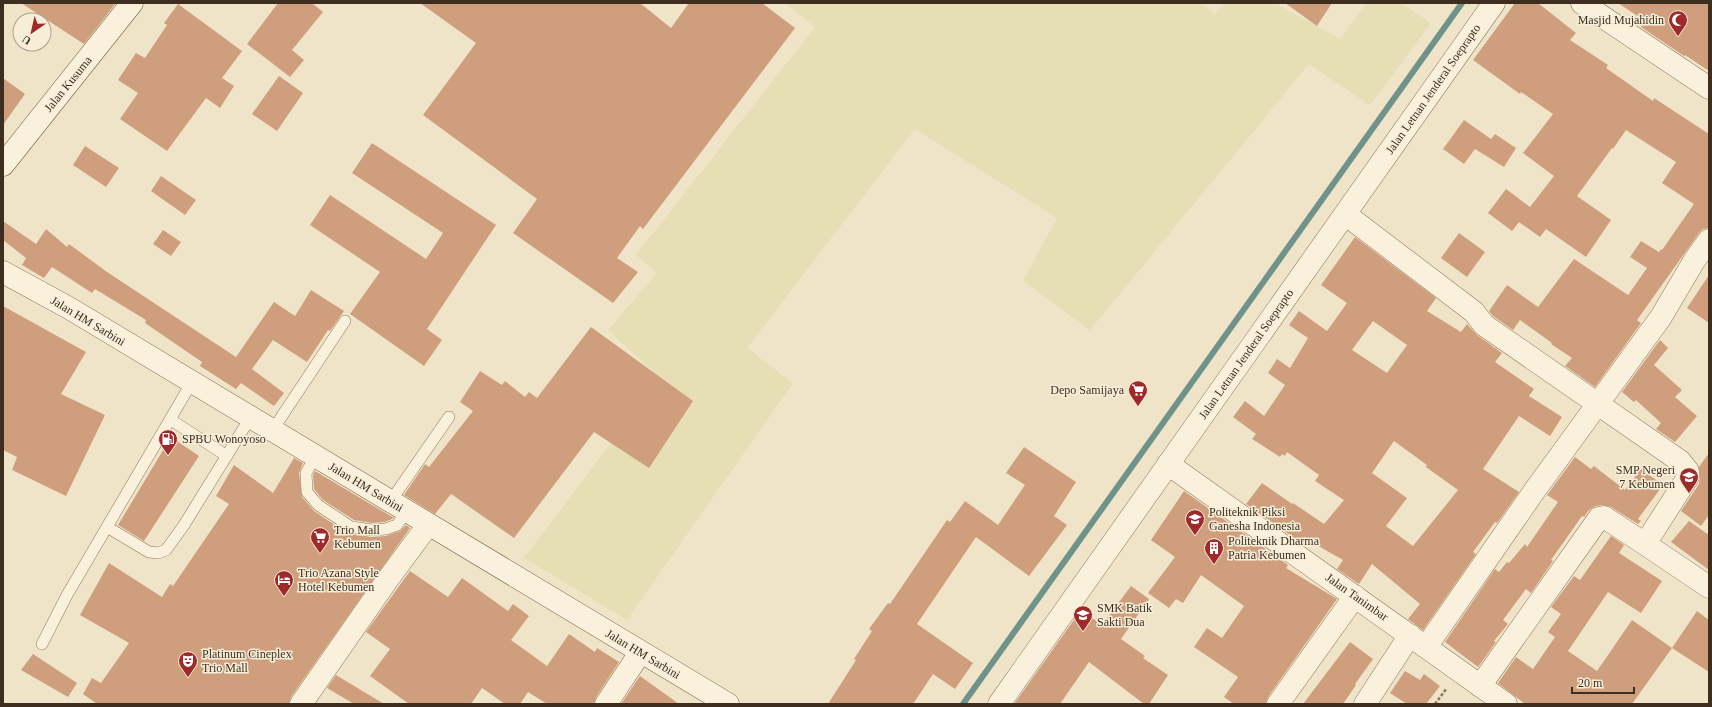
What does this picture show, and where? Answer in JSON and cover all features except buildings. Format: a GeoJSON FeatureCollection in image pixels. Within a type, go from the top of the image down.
{"type":"FeatureCollection","features":[{"type":"Feature","properties":{"kind":"street","name":"Jalan Kusuma"},"geometry":{"type":"LineString","coordinates":[[3,165],[132,3]]}},
{"type":"Feature","properties":{"kind":"street","name":"Jalan Letnan Jenderal Soeprapto"},"geometry":{"type":"LineString","coordinates":[[999,704],[1494,3]]}},
{"type":"Feature","properties":{"kind":"street"},"geometry":{"type":"LineString","coordinates":[[1582,3],[1709,88]]}},
{"type":"Feature","properties":{"kind":"street"},"geometry":{"type":"LineString","coordinates":[[1345,214],[1474,312],[1484,325],[1680,461],[1688,471],[1688,477],[1645,544]]}},
{"type":"Feature","properties":{"kind":"street"},"geometry":{"type":"LineString","coordinates":[[1365,704],[1418,641],[1598,403],[1661,317],[1694,261],[1709,240]]}},
{"type":"Feature","properties":{"kind":"street","name":"Jalan HM Sarbini"},"geometry":{"type":"LineString","coordinates":[[3,272],[69,308],[272,430],[397,509],[428,525],[728,704]]}},
{"type":"Feature","properties":{"kind":"street","name":"Jalan Tanimbar"},"geometry":{"type":"LineString","coordinates":[[1168,464],[1506,704]]}},
{"type":"Feature","properties":{"kind":"street"},"geometry":{"type":"LineString","coordinates":[[1480,686],[1599,518],[1604,517],[1709,587]]}},
{"type":"Feature","properties":{"kind":"street"},"geometry":{"type":"LineString","coordinates":[[301,704],[383,585],[428,525]]}},
{"type":"Feature","properties":{"kind":"street"},"geometry":{"type":"LineString","coordinates":[[1278,704],[1355,596]]}},
{"type":"Feature","properties":{"kind":"street"},"geometry":{"type":"LineString","coordinates":[[606,704],[640,652]]}},
{"type":"Feature","properties":{"kind":"lane"},"geometry":{"type":"LineString","coordinates":[[272,430],[345,321]]}},
{"type":"Feature","properties":{"kind":"lane"},"geometry":{"type":"LineString","coordinates":[[42,644],[66,595],[171,420],[192,382]]}},
{"type":"Feature","properties":{"kind":"lane"},"geometry":{"type":"LineString","coordinates":[[315,457],[306,473],[307,492],[318,504],[351,527],[386,530],[397,525],[397,509],[449,417]]}},
{"type":"Feature","properties":{"kind":"lane"},"geometry":{"type":"LineString","coordinates":[[107,527],[149,552],[158,553],[166,550],[184,525],[250,418]]}},
{"type":"Feature","properties":{"kind":"lane"},"geometry":{"type":"LineString","coordinates":[[171,420],[227,456]]}},
{"type":"Feature","properties":{"kind":"shaded area"},"geometry":{"type":"Polygon","coordinates":[[[784,3],[1201,3],[1215,14],[1225,3],[1275,3],[1340,39],[1366,3],[1401,3],[1431,23],[1370,105],[1309,64],[1090,330],[1023,281],[1057,218],[915,129],[747,348],[793,383],[627,620],[524,558],[660,378],[608,330],[657,273],[636,255],[815,27],[784,3]]]}},
{"type":"Feature","properties":{"kind":"waterway"},"geometry":{"type":"LineString","coordinates":[[963,704],[1462,3]]}},
{"type":"Feature","properties":{"kind":"place","name":"Masjid Mujahidin"},"geometry":{"type":"Point","coordinates":[1678,37]}},
{"type":"Feature","properties":{"kind":"place","name":"Depo Samijaya"},"geometry":{"type":"Point","coordinates":[1138,407]}},
{"type":"Feature","properties":{"kind":"place","name":"SPBU Wonoyoso"},"geometry":{"type":"Point","coordinates":[168,456]}},
{"type":"Feature","properties":{"kind":"place","name":"SMP Negeri 7 Kebumen"},"geometry":{"type":"Point","coordinates":[1689,494]}},
{"type":"Feature","properties":{"kind":"place","name":"Politeknik Piksi Ganesha Indonesia"},"geometry":{"type":"Point","coordinates":[1195,536]}},
{"type":"Feature","properties":{"kind":"place","name":"Trio Mall Kebumen"},"geometry":{"type":"Point","coordinates":[320,554]}},
{"type":"Feature","properties":{"kind":"place","name":"Politeknik Dharma Patria Kebumen"},"geometry":{"type":"Point","coordinates":[1214,565]}},
{"type":"Feature","properties":{"kind":"place","name":"Trio Azana Style Hotel Kebumen"},"geometry":{"type":"Point","coordinates":[284,597]}},
{"type":"Feature","properties":{"kind":"place","name":"SMK Batik Sakti Dua"},"geometry":{"type":"Point","coordinates":[1083,632]}},
{"type":"Feature","properties":{"kind":"place","name":"Platinum Cineplex Trio Mall"},"geometry":{"type":"Point","coordinates":[188,678]}}]}
